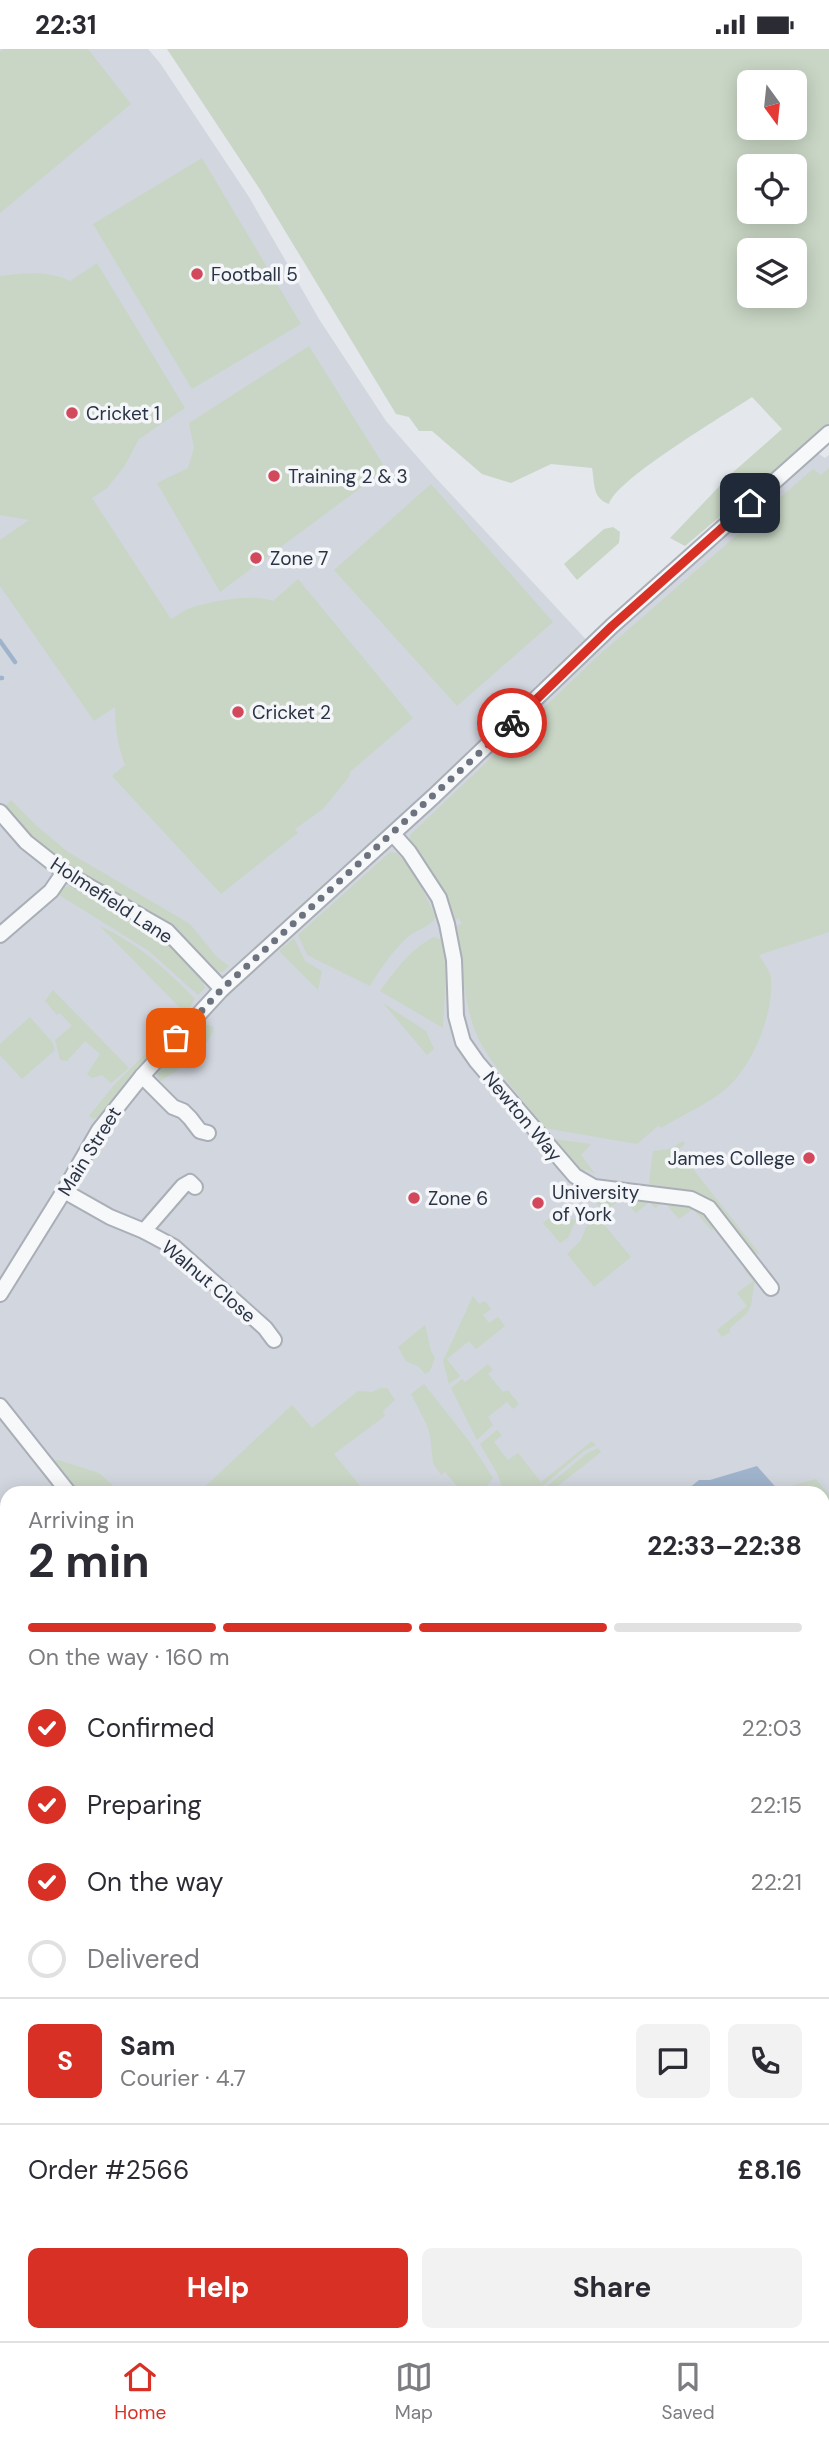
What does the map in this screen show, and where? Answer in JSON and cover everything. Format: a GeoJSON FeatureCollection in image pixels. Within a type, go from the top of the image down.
{"type":"FeatureCollection","features":[{"type":"Feature","properties":{"kind":"street","name":"Main Street"},"geometry":{"type":"LineString","coordinates":[[0,1294],[99,1130],[142,1076],[222,989],[393,834],[612,626],[829,433]]}},
{"type":"Feature","properties":{"kind":"street","name":"Holmefield Lane"},"geometry":{"type":"LineString","coordinates":[[0,812],[26,842],[64,872],[167,931],[222,989]]}},
{"type":"Feature","properties":{"kind":"street","name":"Newton Way"},"geometry":{"type":"LineString","coordinates":[[393,834],[409,852],[439,898],[454,960],[456,1016],[463,1042],[486,1072],[575,1176],[594,1187],[691,1199],[709,1208],[771,1288]]}},
{"type":"Feature","properties":{"kind":"street"},"geometry":{"type":"LineString","coordinates":[[0,935],[51,891],[64,872]]}},
{"type":"Feature","properties":{"kind":"street"},"geometry":{"type":"LineString","coordinates":[[142,1076],[173,1108],[183,1111],[200,1131],[208,1133]]}},
{"type":"Feature","properties":{"kind":"street"},"geometry":{"type":"LineString","coordinates":[[144,1231],[183,1186],[190,1182],[195,1187]]}},
{"type":"Feature","properties":{"kind":"street","name":"Walnut Close"},"geometry":{"type":"LineString","coordinates":[[64,1191],[110,1217],[174,1247],[265,1328],[274,1340]]}},
{"type":"Feature","properties":{"kind":"street"},"geometry":{"type":"LineString","coordinates":[[0,1406],[63,1486]]}},
{"type":"Feature","properties":{"kind":"shaded area","name":"Zone 6"},"geometry":{"type":"Polygon","coordinates":[[[0,49],[148,49],[249,197],[319,319],[386,421],[592,646],[811,449],[825,458],[829,455],[829,1486],[0,1486],[0,49]]]}},
{"type":"Feature","properties":{"kind":"green space"},"geometry":{"type":"Polygon","coordinates":[[[4,49],[88,49],[131,104],[0,213],[0,52],[4,49]]]}},
{"type":"Feature","properties":{"kind":"green space"},"geometry":{"type":"Polygon","coordinates":[[[167,49],[829,49],[829,425],[685,546],[670,538],[731,474],[782,429],[752,397],[650,464],[630,479],[609,504],[597,494],[592,468],[551,464],[511,483],[482,474],[432,431],[419,431],[409,417],[396,414],[259,188],[167,49]]]}},
{"type":"Feature","properties":{"kind":"green space","name":"Football 5"},"geometry":{"type":"Polygon","coordinates":[[[202,158],[301,324],[192,389],[93,224],[202,158]]]}},
{"type":"Feature","properties":{"kind":"green space"},"geometry":{"type":"Polygon","coordinates":[[[97,263],[185,408],[139,439],[124,467],[107,488],[92,498],[171,619],[190,608],[220,601],[255,598],[273,601],[298,579],[413,718],[350,772],[349,777],[323,809],[295,829],[298,833],[221,894],[112,776],[125,765],[117,737],[115,707],[94,721],[0,586],[0,540],[29,520],[0,515],[0,276],[44,274],[70,281],[97,263]]]}},
{"type":"Feature","properties":{"kind":"green space","name":"Training 2 & 3"},"geometry":{"type":"Polygon","coordinates":[[[309,346],[386,469],[220,592],[157,483],[188,468],[194,448],[189,423],[309,346]]]}},
{"type":"Feature","properties":{"kind":"green space"},"geometry":{"type":"Polygon","coordinates":[[[829,468],[829,932],[759,955],[771,979],[766,1021],[747,1063],[731,1084],[715,1097],[661,1128],[659,1125],[637,1144],[544,1128],[498,1069],[477,1035],[468,1005],[456,926],[462,924],[459,918],[454,920],[438,881],[410,841],[410,835],[599,655],[813,469],[821,475],[829,468]]]}},
{"type":"Feature","properties":{"kind":"green space"},"geometry":{"type":"Polygon","coordinates":[[[431,484],[553,622],[457,706],[334,570],[431,484]]]}},
{"type":"Feature","properties":{"kind":"green space"},"geometry":{"type":"Polygon","coordinates":[[[613,527],[620,532],[619,543],[577,580],[564,564],[604,529],[613,527]]]}},
{"type":"Feature","properties":{"kind":"green space"},"geometry":{"type":"Polygon","coordinates":[[[11,800],[68,852],[190,924],[217,957],[229,966],[223,972],[213,971],[55,858],[36,843],[7,811],[5,807],[11,800]]]}},
{"type":"Feature","properties":{"kind":"green space"},"geometry":{"type":"Polygon","coordinates":[[[390,852],[397,853],[413,871],[436,917],[403,941],[370,986],[307,955],[298,935],[390,852]]]}},
{"type":"Feature","properties":{"kind":"green space"},"geometry":{"type":"Polygon","coordinates":[[[74,885],[162,936],[202,978],[205,988],[198,995],[149,951],[56,893],[64,887],[74,885]]]}},
{"type":"Feature","properties":{"kind":"green space"},"geometry":{"type":"Polygon","coordinates":[[[100,926],[151,958],[195,999],[186,1014],[100,926]]]}},
{"type":"Feature","properties":{"kind":"green space"},"geometry":{"type":"Polygon","coordinates":[[[434,937],[442,940],[445,963],[443,1028],[380,991],[410,954],[434,937]]]}},
{"type":"Feature","properties":{"kind":"green space"},"geometry":{"type":"Polygon","coordinates":[[[294,938],[305,961],[322,971],[318,990],[279,951],[294,938]]]}},
{"type":"Feature","properties":{"kind":"green space"},"geometry":{"type":"Polygon","coordinates":[[[53,990],[129,1068],[111,1083],[102,1075],[92,1078],[87,1074],[100,1054],[85,1041],[67,1061],[60,1060],[55,1040],[72,1026],[60,1013],[57,1015],[45,1001],[53,990]]]}},
{"type":"Feature","properties":{"kind":"green space"},"geometry":{"type":"Polygon","coordinates":[[[383,1003],[426,1031],[434,1049],[427,1055],[383,1003]]]}},
{"type":"Feature","properties":{"kind":"green space"},"geometry":{"type":"Polygon","coordinates":[[[30,1017],[52,1042],[55,1050],[22,1079],[0,1055],[0,1044],[30,1017]]]}},
{"type":"Feature","properties":{"kind":"green space"},"geometry":{"type":"Polygon","coordinates":[[[203,1025],[214,1028],[199,1052],[160,1081],[156,1071],[193,1031],[203,1025]]]}},
{"type":"Feature","properties":{"kind":"green space"},"geometry":{"type":"Polygon","coordinates":[[[150,1049],[153,1054],[99,1117],[93,1119],[89,1116],[115,1084],[150,1049]]]}},
{"type":"Feature","properties":{"kind":"green space"},"geometry":{"type":"Polygon","coordinates":[[[552,1139],[591,1144],[581,1155],[595,1174],[586,1169],[583,1173],[552,1139]]]}},
{"type":"Feature","properties":{"kind":"green space"},"geometry":{"type":"Polygon","coordinates":[[[683,1141],[685,1144],[678,1150],[760,1254],[753,1253],[720,1211],[704,1197],[696,1193],[659,1189],[649,1183],[653,1151],[670,1149],[683,1141]]]}},
{"type":"Feature","properties":{"kind":"green space"},"geometry":{"type":"Polygon","coordinates":[[[604,1194],[679,1202],[700,1209],[715,1225],[712,1231],[693,1209],[679,1219],[664,1202],[655,1208],[649,1202],[636,1213],[622,1198],[604,1212],[595,1202],[604,1194]]]}},
{"type":"Feature","properties":{"kind":"green space"},"geometry":{"type":"Polygon","coordinates":[[[552,1216],[576,1220],[568,1238],[560,1243],[543,1223],[552,1216]]]}},
{"type":"Feature","properties":{"kind":"green space"},"geometry":{"type":"Polygon","coordinates":[[[589,1220],[602,1222],[631,1257],[594,1287],[567,1254],[581,1240],[589,1220]]]}},
{"type":"Feature","properties":{"kind":"green space"},"geometry":{"type":"Polygon","coordinates":[[[747,1265],[756,1282],[751,1305],[747,1313],[730,1328],[730,1332],[722,1337],[717,1330],[747,1306],[737,1293],[753,1281],[743,1268],[747,1265]]]}},
{"type":"Feature","properties":{"kind":"green space"},"geometry":{"type":"Polygon","coordinates":[[[473,1296],[479,1304],[485,1301],[491,1309],[483,1315],[489,1323],[498,1317],[505,1326],[476,1349],[469,1341],[447,1359],[460,1376],[449,1384],[443,1361],[473,1296]]]}},
{"type":"Feature","properties":{"kind":"green space"},"geometry":{"type":"Polygon","coordinates":[[[425,1325],[435,1358],[430,1371],[425,1374],[419,1367],[406,1361],[398,1347],[425,1325]]]}},
{"type":"Feature","properties":{"kind":"green space"},"geometry":{"type":"Polygon","coordinates":[[[488,1364],[493,1370],[488,1374],[503,1392],[508,1390],[519,1404],[513,1409],[507,1402],[488,1417],[493,1425],[477,1440],[451,1388],[462,1379],[465,1382],[488,1364]]]}},
{"type":"Feature","properties":{"kind":"green space"},"geometry":{"type":"Polygon","coordinates":[[[424,1384],[469,1441],[493,1478],[487,1486],[457,1486],[445,1472],[441,1475],[433,1463],[426,1423],[411,1394],[424,1384]]]}},
{"type":"Feature","properties":{"kind":"green space"},"geometry":{"type":"Polygon","coordinates":[[[387,1388],[395,1400],[383,1411],[385,1416],[334,1454],[360,1486],[205,1486],[292,1405],[312,1428],[358,1391],[372,1392],[387,1388]]]}},
{"type":"Feature","properties":{"kind":"green space"},"geometry":{"type":"Polygon","coordinates":[[[497,1430],[502,1435],[494,1442],[508,1460],[518,1453],[541,1482],[592,1441],[596,1445],[584,1451],[544,1485],[502,1486],[480,1444],[497,1430]]]}},
{"type":"Feature","properties":{"kind":"green space"},"geometry":{"type":"Polygon","coordinates":[[[598,1448],[601,1452],[558,1486],[547,1486],[586,1454],[598,1448]]]}},
{"type":"Feature","properties":{"kind":"green space"},"geometry":{"type":"Polygon","coordinates":[[[46,1460],[58,1460],[99,1473],[113,1486],[70,1486],[46,1460]]]}},
{"type":"Feature","properties":{"kind":"green space"},"geometry":{"type":"Polygon","coordinates":[[[816,1479],[822,1486],[791,1486],[816,1479]]]}},
{"type":"Feature","properties":{"kind":"water"},"geometry":{"type":"Polygon","coordinates":[[[757,1466],[775,1486],[692,1486],[699,1480],[710,1480],[757,1466]]]}},
{"type":"Feature","properties":{"kind":"waterway"},"geometry":{"type":"LineString","coordinates":[[0,641],[15,662]]}},
{"type":"Feature","properties":{"kind":"way so far"},"geometry":{"type":"LineString","coordinates":[[176,1038],[222,989],[512,723]]}},
{"type":"Feature","properties":{"kind":"place","name":"Football 5"},"geometry":{"type":"Point","coordinates":[197,274]}},
{"type":"Feature","properties":{"kind":"place","name":"Cricket 1"},"geometry":{"type":"Point","coordinates":[72,413]}},
{"type":"Feature","properties":{"kind":"place","name":"Training 2 & 3"},"geometry":{"type":"Point","coordinates":[274,476]}},
{"type":"Feature","properties":{"kind":"place","name":"Zone 7"},"geometry":{"type":"Point","coordinates":[256,558]}},
{"type":"Feature","properties":{"kind":"place","name":"Cricket 2"},"geometry":{"type":"Point","coordinates":[238,712]}},
{"type":"Feature","properties":{"kind":"place","name":"James College"},"geometry":{"type":"Point","coordinates":[809,1158]}},
{"type":"Feature","properties":{"kind":"place","name":"Zone 6"},"geometry":{"type":"Point","coordinates":[414,1198]}},
{"type":"Feature","properties":{"kind":"place","name":"University of York"},"geometry":{"type":"Point","coordinates":[538,1203]}},
{"type":"Feature","properties":{"kind":"route"},"geometry":{"type":"LineString","coordinates":[[512,723],[612,626],[750,503]]}}]}
